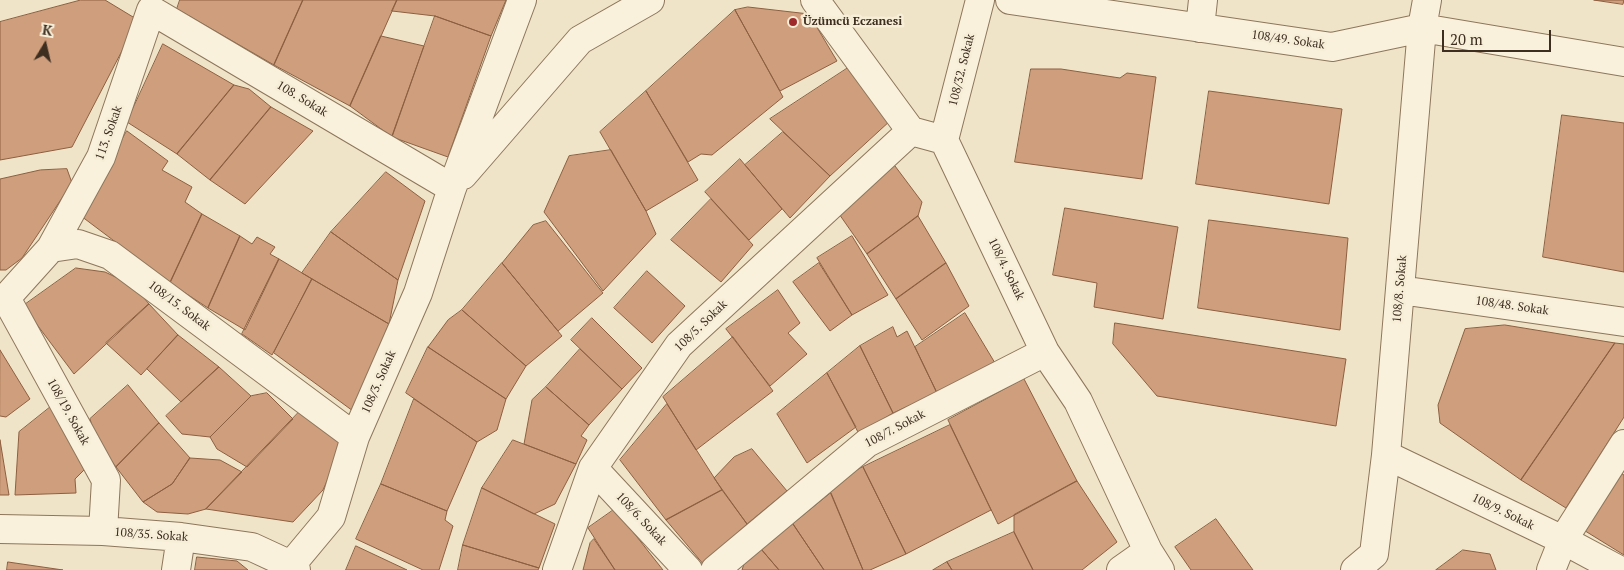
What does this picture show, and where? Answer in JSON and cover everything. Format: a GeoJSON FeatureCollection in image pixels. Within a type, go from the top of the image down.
{"type":"FeatureCollection","features":[{"type":"Feature","properties":{"kind":"street","name":"108/3. Sokak"},"geometry":{"type":"LineString","coordinates":[[293,568],[331,517],[355,437],[418,293],[452,188],[522,0]]}},
{"type":"Feature","properties":{"kind":"street","name":"108/3. Sokak"},"geometry":{"type":"LineString","coordinates":[[452,188],[580,40],[650,0]]}},
{"type":"Feature","properties":{"kind":"street"},"geometry":{"type":"LineString","coordinates":[[815,0],[911,131],[944,140]]}},
{"type":"Feature","properties":{"kind":"street","name":"108/32. Sokak"},"geometry":{"type":"LineString","coordinates":[[944,140],[980,0]]}},
{"type":"Feature","properties":{"kind":"street","name":"108/49. Sokak"},"geometry":{"type":"LineString","coordinates":[[1010,0],[1332,47],[1422,28],[1624,62]]}},
{"type":"Feature","properties":{"kind":"street"},"geometry":{"type":"LineString","coordinates":[[1200,28],[1203,0]]}},
{"type":"Feature","properties":{"kind":"street","name":"108/8. Sokak"},"geometry":{"type":"LineString","coordinates":[[1355,570],[1374,554],[1386,455],[1422,28],[1427,0]]}},
{"type":"Feature","properties":{"kind":"street","name":"108. Sokak"},"geometry":{"type":"LineString","coordinates":[[151,10],[452,188]]}},
{"type":"Feature","properties":{"kind":"street","name":"113. Sokak"},"geometry":{"type":"LineString","coordinates":[[51,248],[101,157],[151,10]]}},
{"type":"Feature","properties":{"kind":"street","name":"108/5. Sokak"},"geometry":{"type":"LineString","coordinates":[[557,570],[593,468],[678,345],[911,131]]}},
{"type":"Feature","properties":{"kind":"street","name":"108/4. Sokak"},"geometry":{"type":"LineString","coordinates":[[944,140],[1046,352],[1078,401],[1154,561]]}},
{"type":"Feature","properties":{"kind":"street","name":"108/15. Sokak"},"geometry":{"type":"LineString","coordinates":[[51,248],[78,244],[110,255],[355,437]]}},
{"type":"Feature","properties":{"kind":"street"},"geometry":{"type":"LineString","coordinates":[[3,298],[51,248]]}},
{"type":"Feature","properties":{"kind":"street","name":"108/48. Sokak"},"geometry":{"type":"LineString","coordinates":[[1400,290],[1624,322]]}},
{"type":"Feature","properties":{"kind":"street","name":"108/19. Sokak"},"geometry":{"type":"LineString","coordinates":[[3,298],[106,480],[103,532]]}},
{"type":"Feature","properties":{"kind":"street","name":"108/7. Sokak"},"geometry":{"type":"LineString","coordinates":[[715,570],[867,443],[1046,352]]}},
{"type":"Feature","properties":{"kind":"street"},"geometry":{"type":"LineString","coordinates":[[1551,570],[1563,540],[1624,444]]}},
{"type":"Feature","properties":{"kind":"street","name":"108/9. Sokak"},"geometry":{"type":"LineString","coordinates":[[1386,455],[1563,540],[1619,570]]}},
{"type":"Feature","properties":{"kind":"street","name":"108/6. Sokak"},"geometry":{"type":"LineString","coordinates":[[593,468],[688,570]]}},
{"type":"Feature","properties":{"kind":"street","name":"108/35. Sokak"},"geometry":{"type":"LineString","coordinates":[[0,529],[181,536],[252,546],[293,568]]}},
{"type":"Feature","properties":{"kind":"street"},"geometry":{"type":"LineString","coordinates":[[176,570],[181,536]]}},
{"type":"Feature","properties":{"kind":"street"},"geometry":{"type":"LineString","coordinates":[[1121,570],[1154,561]]}},
{"type":"Feature","properties":{"kind":"building"},"geometry":{"type":"Polygon","coordinates":[[[81,0],[105,0],[138,20],[72,147],[0,160],[0,22],[81,0]]]}},
{"type":"Feature","properties":{"kind":"building"},"geometry":{"type":"Polygon","coordinates":[[[180,0],[303,0],[274,65],[177,9],[180,0]]]}},
{"type":"Feature","properties":{"kind":"building"},"geometry":{"type":"Polygon","coordinates":[[[303,0],[397,0],[350,106],[274,65],[303,0]]]}},
{"type":"Feature","properties":{"kind":"building"},"geometry":{"type":"Polygon","coordinates":[[[397,0],[506,0],[491,36],[435,16],[392,11],[397,0]]]}},
{"type":"Feature","properties":{"kind":"building"},"geometry":{"type":"Polygon","coordinates":[[[1594,0],[1624,0],[1623,4],[1594,0]]]}},
{"type":"Feature","properties":{"kind":"building"},"geometry":{"type":"Polygon","coordinates":[[[748,7],[809,14],[837,61],[780,91],[735,10],[748,7]]]}},
{"type":"Feature","properties":{"kind":"building"},"geometry":{"type":"Polygon","coordinates":[[[735,10],[783,97],[712,155],[701,154],[688,162],[646,91],[735,10]]]}},
{"type":"Feature","properties":{"kind":"building"},"geometry":{"type":"Polygon","coordinates":[[[435,16],[491,36],[448,157],[392,137],[435,16]]]}},
{"type":"Feature","properties":{"kind":"building"},"geometry":{"type":"Polygon","coordinates":[[[381,36],[424,46],[392,137],[350,106],[381,36]]]}},
{"type":"Feature","properties":{"kind":"building"},"geometry":{"type":"Polygon","coordinates":[[[163,44],[234,85],[177,154],[127,122],[163,44]]]}},
{"type":"Feature","properties":{"kind":"building"},"geometry":{"type":"Polygon","coordinates":[[[851,66],[891,120],[830,176],[770,119],[851,66]]]}},
{"type":"Feature","properties":{"kind":"building"},"geometry":{"type":"Polygon","coordinates":[[[1031,69],[1061,69],[1120,78],[1127,73],[1156,77],[1142,179],[1015,162],[1031,69]]]}},
{"type":"Feature","properties":{"kind":"building"},"geometry":{"type":"Polygon","coordinates":[[[234,85],[249,89],[271,107],[210,180],[177,154],[234,85]]]}},
{"type":"Feature","properties":{"kind":"building"},"geometry":{"type":"Polygon","coordinates":[[[646,91],[698,180],[646,211],[600,132],[646,91]]]}},
{"type":"Feature","properties":{"kind":"building"},"geometry":{"type":"Polygon","coordinates":[[[1209,91],[1342,109],[1329,204],[1196,184],[1209,91]]]}},
{"type":"Feature","properties":{"kind":"building"},"geometry":{"type":"Polygon","coordinates":[[[271,107],[313,131],[245,204],[210,180],[271,107]]]}},
{"type":"Feature","properties":{"kind":"building"},"geometry":{"type":"Polygon","coordinates":[[[1562,115],[1624,123],[1624,272],[1543,257],[1562,115]]]}},
{"type":"Feature","properties":{"kind":"building"},"geometry":{"type":"Polygon","coordinates":[[[127,131],[168,161],[162,170],[192,187],[185,202],[202,214],[170,283],[81,216],[127,131]]]}},
{"type":"Feature","properties":{"kind":"building"},"geometry":{"type":"Polygon","coordinates":[[[783,132],[830,176],[790,218],[745,165],[783,132]]]}},
{"type":"Feature","properties":{"kind":"building"},"geometry":{"type":"Polygon","coordinates":[[[611,150],[646,211],[656,234],[603,291],[544,212],[569,156],[611,150]]]}},
{"type":"Feature","properties":{"kind":"building"},"geometry":{"type":"Polygon","coordinates":[[[740,159],[782,209],[749,240],[705,192],[740,159]]]}},
{"type":"Feature","properties":{"kind":"building"},"geometry":{"type":"Polygon","coordinates":[[[895,166],[922,202],[918,216],[867,254],[837,211],[895,166]]]}},
{"type":"Feature","properties":{"kind":"building"},"geometry":{"type":"Polygon","coordinates":[[[67,169],[72,183],[22,258],[6,270],[0,270],[0,179],[40,170],[67,169]]]}},
{"type":"Feature","properties":{"kind":"building"},"geometry":{"type":"Polygon","coordinates":[[[386,172],[425,201],[398,280],[331,232],[386,172]]]}},
{"type":"Feature","properties":{"kind":"building"},"geometry":{"type":"Polygon","coordinates":[[[711,199],[753,245],[721,282],[671,240],[711,199]]]}},
{"type":"Feature","properties":{"kind":"building"},"geometry":{"type":"Polygon","coordinates":[[[1065,208],[1178,227],[1163,319],[1094,307],[1097,283],[1053,275],[1065,208]]]}},
{"type":"Feature","properties":{"kind":"building"},"geometry":{"type":"Polygon","coordinates":[[[202,214],[240,236],[208,308],[170,283],[202,214]]]}},
{"type":"Feature","properties":{"kind":"building"},"geometry":{"type":"Polygon","coordinates":[[[918,216],[946,263],[896,299],[867,254],[918,216]]]}},
{"type":"Feature","properties":{"kind":"building"},"geometry":{"type":"Polygon","coordinates":[[[1209,220],[1348,238],[1340,330],[1198,308],[1209,220]]]}},
{"type":"Feature","properties":{"kind":"building"},"geometry":{"type":"Polygon","coordinates":[[[546,221],[603,293],[558,331],[502,263],[533,225],[546,221]]]}},
{"type":"Feature","properties":{"kind":"building"},"geometry":{"type":"Polygon","coordinates":[[[331,232],[398,280],[389,324],[302,273],[331,232]]]}},
{"type":"Feature","properties":{"kind":"building"},"geometry":{"type":"Polygon","coordinates":[[[240,236],[252,244],[257,237],[275,247],[270,254],[279,259],[245,330],[208,308],[240,236]]]}},
{"type":"Feature","properties":{"kind":"building"},"geometry":{"type":"Polygon","coordinates":[[[852,236],[888,295],[852,315],[817,258],[852,236]]]}},
{"type":"Feature","properties":{"kind":"building"},"geometry":{"type":"Polygon","coordinates":[[[279,259],[312,279],[272,355],[242,334],[279,259]]]}},
{"type":"Feature","properties":{"kind":"building"},"geometry":{"type":"Polygon","coordinates":[[[502,263],[562,336],[526,366],[462,310],[502,263]]]}},
{"type":"Feature","properties":{"kind":"building"},"geometry":{"type":"Polygon","coordinates":[[[819,263],[852,315],[830,331],[793,282],[819,263]]]}},
{"type":"Feature","properties":{"kind":"building"},"geometry":{"type":"Polygon","coordinates":[[[946,263],[969,306],[922,340],[896,299],[946,263]]]}},
{"type":"Feature","properties":{"kind":"building"},"geometry":{"type":"Polygon","coordinates":[[[76,268],[105,272],[134,286],[149,304],[74,374],[23,306],[76,268]]]}},
{"type":"Feature","properties":{"kind":"building"},"geometry":{"type":"Polygon","coordinates":[[[647,271],[685,306],[652,343],[614,308],[647,271]]]}},
{"type":"Feature","properties":{"kind":"building"},"geometry":{"type":"Polygon","coordinates":[[[312,279],[389,324],[353,411],[274,353],[312,279]]]}},
{"type":"Feature","properties":{"kind":"building"},"geometry":{"type":"Polygon","coordinates":[[[778,290],[800,323],[788,333],[807,354],[770,386],[726,329],[778,290]]]}},
{"type":"Feature","properties":{"kind":"building"},"geometry":{"type":"Polygon","coordinates":[[[149,304],[178,335],[141,375],[106,343],[149,304]]]}},
{"type":"Feature","properties":{"kind":"building"},"geometry":{"type":"Polygon","coordinates":[[[462,310],[526,366],[506,399],[428,347],[448,320],[462,310]]]}},
{"type":"Feature","properties":{"kind":"building"},"geometry":{"type":"Polygon","coordinates":[[[965,313],[995,363],[937,393],[915,347],[965,313]]]}},
{"type":"Feature","properties":{"kind":"building"},"geometry":{"type":"Polygon","coordinates":[[[592,318],[642,368],[622,389],[571,340],[592,318]]]}},
{"type":"Feature","properties":{"kind":"building"},"geometry":{"type":"Polygon","coordinates":[[[1115,323],[1346,359],[1336,426],[1157,396],[1113,344],[1115,323]]]}},
{"type":"Feature","properties":{"kind":"building"},"geometry":{"type":"Polygon","coordinates":[[[1505,325],[1615,343],[1521,480],[1440,423],[1438,405],[1465,329],[1505,325]]]}},
{"type":"Feature","properties":{"kind":"building"},"geometry":{"type":"Polygon","coordinates":[[[893,327],[897,337],[907,331],[937,393],[893,413],[860,346],[893,327]]]}},
{"type":"Feature","properties":{"kind":"building"},"geometry":{"type":"Polygon","coordinates":[[[178,335],[219,367],[181,402],[147,369],[178,335]]]}},
{"type":"Feature","properties":{"kind":"building"},"geometry":{"type":"Polygon","coordinates":[[[733,337],[773,391],[696,450],[663,397],[733,337]]]}},
{"type":"Feature","properties":{"kind":"building"},"geometry":{"type":"Polygon","coordinates":[[[1615,343],[1624,344],[1624,417],[1566,508],[1521,480],[1615,343]]]}},
{"type":"Feature","properties":{"kind":"building"},"geometry":{"type":"Polygon","coordinates":[[[860,346],[893,413],[859,434],[827,373],[860,346]]]}},
{"type":"Feature","properties":{"kind":"building"},"geometry":{"type":"Polygon","coordinates":[[[428,347],[506,399],[497,430],[477,442],[406,393],[428,347]]]}},
{"type":"Feature","properties":{"kind":"building"},"geometry":{"type":"Polygon","coordinates":[[[580,349],[622,389],[589,425],[546,387],[580,349]]]}},
{"type":"Feature","properties":{"kind":"building"},"geometry":{"type":"Polygon","coordinates":[[[0,350],[30,399],[6,417],[0,416],[0,350]]]}},
{"type":"Feature","properties":{"kind":"building"},"geometry":{"type":"Polygon","coordinates":[[[219,367],[251,396],[210,437],[182,434],[166,416],[219,367]]]}},
{"type":"Feature","properties":{"kind":"building"},"geometry":{"type":"Polygon","coordinates":[[[827,373],[856,427],[807,463],[777,414],[827,373]]]}},
{"type":"Feature","properties":{"kind":"building"},"geometry":{"type":"Polygon","coordinates":[[[1024,379],[1077,481],[998,524],[948,420],[1024,379]]]}},
{"type":"Feature","properties":{"kind":"building"},"geometry":{"type":"Polygon","coordinates":[[[128,385],[159,423],[116,467],[97,442],[90,419],[128,385]]]}},
{"type":"Feature","properties":{"kind":"building"},"geometry":{"type":"Polygon","coordinates":[[[546,387],[589,425],[581,436],[587,440],[576,464],[524,444],[532,400],[546,387]]]}},
{"type":"Feature","properties":{"kind":"building"},"geometry":{"type":"Polygon","coordinates":[[[267,393],[293,419],[247,467],[217,449],[210,437],[251,396],[267,393]]]}},
{"type":"Feature","properties":{"kind":"building"},"geometry":{"type":"Polygon","coordinates":[[[414,399],[477,442],[447,511],[381,484],[414,399]]]}},
{"type":"Feature","properties":{"kind":"building"},"geometry":{"type":"Polygon","coordinates":[[[667,404],[722,490],[666,520],[620,460],[667,404]]]}},
{"type":"Feature","properties":{"kind":"building"},"geometry":{"type":"Polygon","coordinates":[[[53,405],[90,464],[75,479],[76,493],[15,495],[19,432],[53,405]]]}},
{"type":"Feature","properties":{"kind":"building"},"geometry":{"type":"Polygon","coordinates":[[[302,409],[344,442],[323,490],[293,522],[206,509],[302,409]]]}},
{"type":"Feature","properties":{"kind":"building"},"geometry":{"type":"Polygon","coordinates":[[[159,423],[190,458],[172,484],[143,502],[116,467],[159,423]]]}},
{"type":"Feature","properties":{"kind":"building"},"geometry":{"type":"Polygon","coordinates":[[[950,425],[991,510],[906,554],[863,467],[950,425]]]}},
{"type":"Feature","properties":{"kind":"building"},"geometry":{"type":"Polygon","coordinates":[[[0,440],[9,495],[0,495],[0,440]]]}},
{"type":"Feature","properties":{"kind":"building"},"geometry":{"type":"Polygon","coordinates":[[[513,440],[576,464],[555,504],[534,514],[482,488],[513,440]]]}},
{"type":"Feature","properties":{"kind":"building"},"geometry":{"type":"Polygon","coordinates":[[[752,449],[787,491],[747,524],[714,478],[734,457],[752,449]]]}},
{"type":"Feature","properties":{"kind":"building"},"geometry":{"type":"Polygon","coordinates":[[[190,458],[220,460],[242,472],[206,509],[188,514],[157,512],[143,502],[172,484],[190,458]]]}},
{"type":"Feature","properties":{"kind":"building"},"geometry":{"type":"Polygon","coordinates":[[[863,467],[906,554],[870,570],[863,570],[828,487],[863,467]]]}},
{"type":"Feature","properties":{"kind":"building"},"geometry":{"type":"Polygon","coordinates":[[[1622,474],[1624,475],[1624,555],[1582,529],[1622,474]]]}},
{"type":"Feature","properties":{"kind":"building"},"geometry":{"type":"Polygon","coordinates":[[[1077,481],[1117,542],[1082,570],[1033,570],[1014,532],[1014,515],[1077,481]]]}},
{"type":"Feature","properties":{"kind":"building"},"geometry":{"type":"Polygon","coordinates":[[[381,484],[447,511],[445,520],[453,526],[439,570],[423,570],[356,539],[381,484]]]}},
{"type":"Feature","properties":{"kind":"building"},"geometry":{"type":"Polygon","coordinates":[[[482,488],[555,524],[539,568],[463,545],[482,488]]]}},
{"type":"Feature","properties":{"kind":"building"},"geometry":{"type":"Polygon","coordinates":[[[722,490],[747,524],[704,565],[666,520],[722,490]]]}},
{"type":"Feature","properties":{"kind":"building"},"geometry":{"type":"Polygon","coordinates":[[[831,493],[863,570],[824,570],[793,524],[831,493]]]}},
{"type":"Feature","properties":{"kind":"building"},"geometry":{"type":"Polygon","coordinates":[[[615,509],[663,570],[615,570],[588,528],[615,509]]]}},
{"type":"Feature","properties":{"kind":"building"},"geometry":{"type":"Polygon","coordinates":[[[1216,519],[1253,570],[1191,570],[1175,547],[1216,519]]]}},
{"type":"Feature","properties":{"kind":"building"},"geometry":{"type":"Polygon","coordinates":[[[793,524],[824,570],[779,570],[761,549],[793,524]]]}},
{"type":"Feature","properties":{"kind":"building"},"geometry":{"type":"Polygon","coordinates":[[[1014,532],[1033,570],[952,570],[947,562],[1014,532]]]}},
{"type":"Feature","properties":{"kind":"building"},"geometry":{"type":"Polygon","coordinates":[[[594,539],[615,570],[583,570],[590,543],[594,539]]]}},
{"type":"Feature","properties":{"kind":"building"},"geometry":{"type":"Polygon","coordinates":[[[463,545],[539,568],[538,570],[458,570],[463,545]]]}},
{"type":"Feature","properties":{"kind":"building"},"geometry":{"type":"Polygon","coordinates":[[[356,546],[407,570],[346,570],[356,546]]]}},
{"type":"Feature","properties":{"kind":"building"},"geometry":{"type":"Polygon","coordinates":[[[761,549],[779,570],[742,570],[744,564],[761,549]]]}},
{"type":"Feature","properties":{"kind":"building"},"geometry":{"type":"Polygon","coordinates":[[[1463,550],[1490,554],[1496,570],[1436,570],[1463,550]]]}},
{"type":"Feature","properties":{"kind":"building"},"geometry":{"type":"Polygon","coordinates":[[[197,557],[237,561],[248,570],[195,570],[197,557]]]}},
{"type":"Feature","properties":{"kind":"building"},"geometry":{"type":"Polygon","coordinates":[[[8,562],[63,570],[7,570],[8,562]]]}},
{"type":"Feature","properties":{"kind":"building"},"geometry":{"type":"Polygon","coordinates":[[[947,562],[952,570],[933,570],[947,562]]]}},
{"type":"Feature","properties":{"kind":"place","name":"Üzümcü Eczanesi"},"geometry":{"type":"Point","coordinates":[793,22]}}]}
